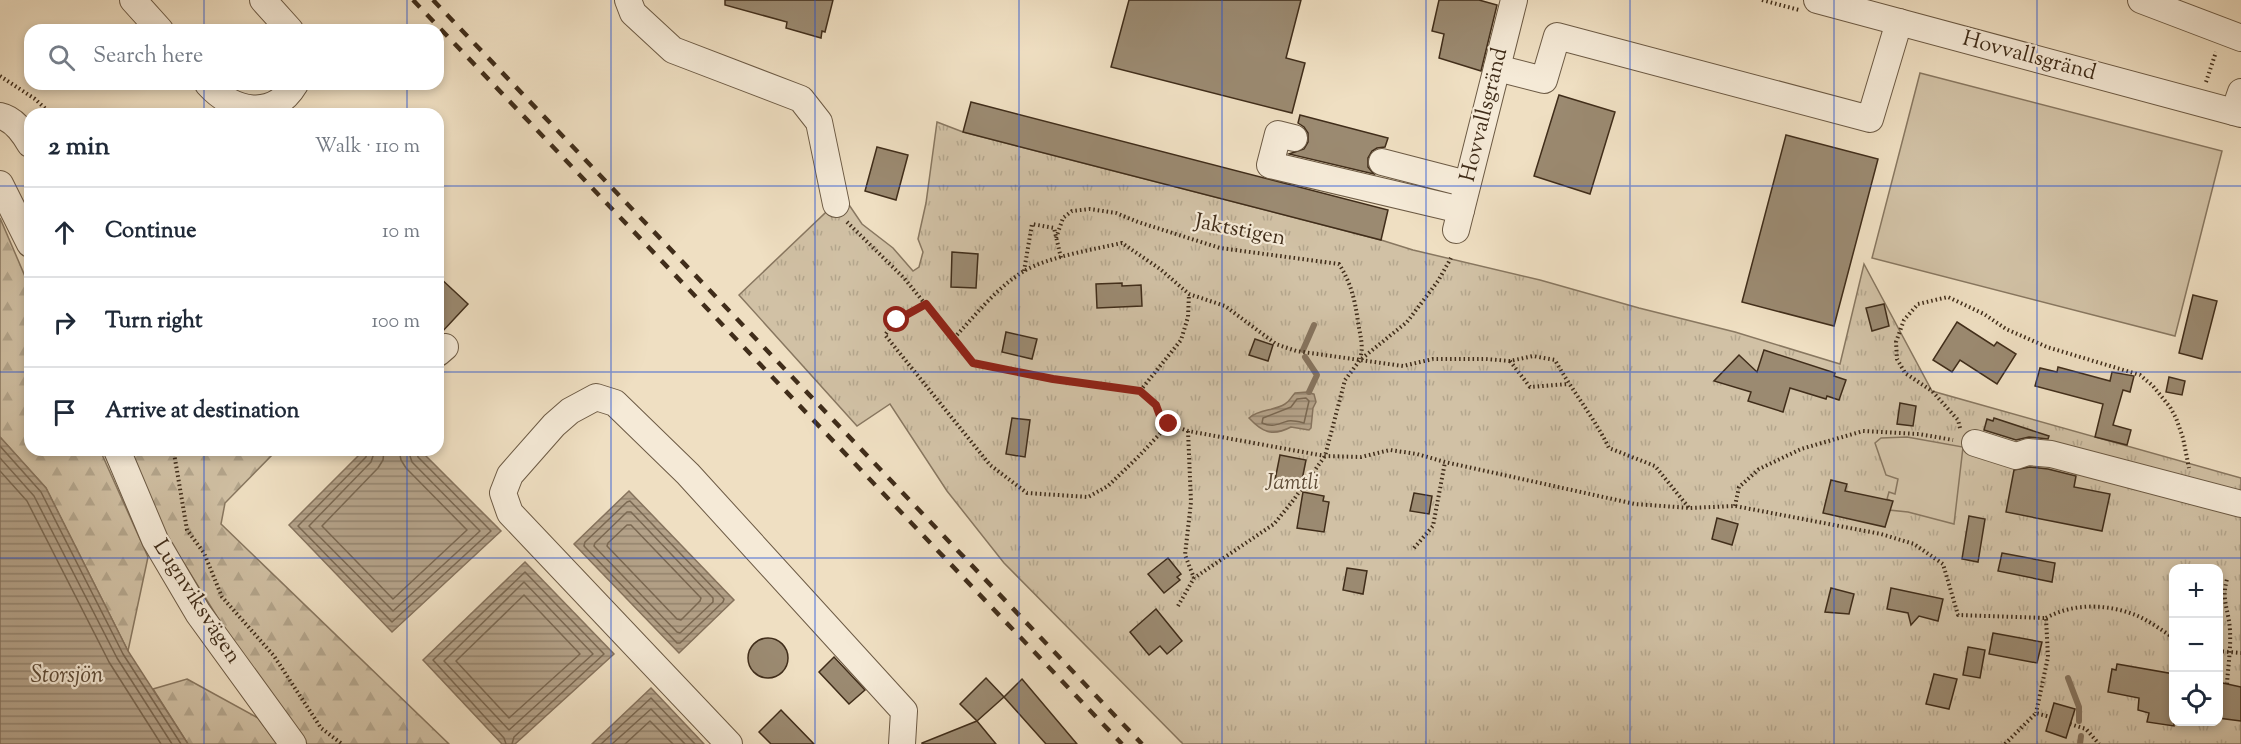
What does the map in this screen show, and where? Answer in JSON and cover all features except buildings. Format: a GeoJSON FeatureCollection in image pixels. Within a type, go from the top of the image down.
{"type":"FeatureCollection","features":[{"type":"Feature","properties":{"kind":"street"},"geometry":{"type":"LineString","coordinates":[[133,0],[155,24]]}},
{"type":"Feature","properties":{"kind":"street"},"geometry":{"type":"LineString","coordinates":[[263,0],[285,24]]}},
{"type":"Feature","properties":{"kind":"street"},"geometry":{"type":"LineString","coordinates":[[628,0],[633,13],[674,50],[801,99],[819,122],[836,204]]}},
{"type":"Feature","properties":{"kind":"street","name":"Hovvallsgränd"},"geometry":{"type":"LineString","coordinates":[[1294,138],[1278,134],[1270,165],[1458,220],[1514,0]]}},
{"type":"Feature","properties":{"kind":"street","name":"Hovvallsgränd"},"geometry":{"type":"LineString","coordinates":[[1817,0],[2200,103],[2239,106]]}},
{"type":"Feature","properties":{"kind":"street"},"geometry":{"type":"LineString","coordinates":[[2141,0],[2234,35]]}},
{"type":"Feature","properties":{"kind":"street"},"geometry":{"type":"LineString","coordinates":[[1497,68],[1544,80],[1557,36],[1870,119],[1899,22]]}},
{"type":"Feature","properties":{"kind":"street"},"geometry":{"type":"LineString","coordinates":[[213,90],[241,108],[268,107],[288,96],[292,90]]}},
{"type":"Feature","properties":{"kind":"street"},"geometry":{"type":"LineString","coordinates":[[0,116],[5,117],[24,134]]}},
{"type":"Feature","properties":{"kind":"street"},"geometry":{"type":"LineString","coordinates":[[1382,162],[1467,184]]}},
{"type":"Feature","properties":{"kind":"street"},"geometry":{"type":"LineString","coordinates":[[0,184],[24,226]]}},
{"type":"Feature","properties":{"kind":"street"},"geometry":{"type":"LineString","coordinates":[[729,744],[510,513],[503,493],[510,475],[554,425],[570,411],[596,397],[615,403],[688,474],[904,711],[902,744]]}},
{"type":"Feature","properties":{"kind":"street"},"geometry":{"type":"LineString","coordinates":[[1966,442],[2016,456],[2028,452],[2051,454],[2241,504]]}},
{"type":"Feature","properties":{"kind":"street","name":"Lugnviksvägen"},"geometry":{"type":"LineString","coordinates":[[120,456],[155,540],[198,613],[293,744]]}},
{"type":"Feature","properties":{"kind":"path"},"geometry":{"type":"LineString","coordinates":[[2200,103],[2219,42],[2234,35]]}},
{"type":"Feature","properties":{"kind":"path"},"geometry":{"type":"LineString","coordinates":[[0,76],[45,108]]}},
{"type":"Feature","properties":{"kind":"path"},"geometry":{"type":"LineString","coordinates":[[836,204],[849,226],[904,278],[973,363],[1053,379],[1140,391],[1156,405],[1160,416],[1169,424],[1188,431],[1325,456],[1361,457],[1390,450],[1417,454],[1635,504],[1690,508],[1735,506],[1881,534],[1914,544],[1943,564],[1958,615],[2046,618],[2054,613],[2095,605],[2134,614],[2169,635]]}},
{"type":"Feature","properties":{"kind":"path","name":"Jaktstigen"},"geometry":{"type":"LineString","coordinates":[[1056,238],[1062,218],[1072,212],[1090,209],[1116,213],[1220,248],[1339,264],[1348,279],[1356,304],[1363,351],[1360,360]]}},
{"type":"Feature","properties":{"kind":"path"},"geometry":{"type":"LineString","coordinates":[[1024,271],[1032,224],[1054,228],[1060,258]]}},
{"type":"Feature","properties":{"kind":"path"},"geometry":{"type":"LineString","coordinates":[[954,338],[994,295],[1024,271],[1060,258],[1122,243],[1160,269],[1189,294],[1225,306],[1276,344],[1296,351],[1403,366],[1433,360],[1510,361],[1533,356],[1555,360],[1609,448],[1655,466],[1690,508]]}},
{"type":"Feature","properties":{"kind":"path"},"geometry":{"type":"LineString","coordinates":[[1178,606],[1194,578],[1274,524],[1325,456],[1345,380],[1360,360],[1407,322],[1438,281],[1451,258]]}},
{"type":"Feature","properties":{"kind":"path"},"geometry":{"type":"LineString","coordinates":[[1140,391],[1181,340],[1188,317],[1189,294]]}},
{"type":"Feature","properties":{"kind":"path"},"geometry":{"type":"LineString","coordinates":[[1966,442],[1958,420],[1932,391],[1905,373],[1898,358],[1896,342],[1904,320],[1918,304],[1947,297],[1984,314],[2006,329],[2047,347],[2140,375],[2153,386],[2169,406],[2183,438],[2189,470],[2198,473]]}},
{"type":"Feature","properties":{"kind":"path"},"geometry":{"type":"LineString","coordinates":[[926,304],[897,320],[885,334],[990,465],[1028,493],[1088,497],[1108,486],[1169,424]]}},
{"type":"Feature","properties":{"kind":"path"},"geometry":{"type":"LineString","coordinates":[[1510,361],[1530,387],[1568,384]]}},
{"type":"Feature","properties":{"kind":"path"},"geometry":{"type":"LineString","coordinates":[[1188,431],[1191,502],[1185,555],[1194,578]]}},
{"type":"Feature","properties":{"kind":"path"},"geometry":{"type":"LineString","coordinates":[[1735,506],[1739,487],[1759,469],[1801,449],[1863,431],[1919,434],[1966,442]]}},
{"type":"Feature","properties":{"kind":"path"},"geometry":{"type":"LineString","coordinates":[[175,456],[187,530],[204,553],[222,597],[274,656],[321,728],[342,744]]}},
{"type":"Feature","properties":{"kind":"path"},"geometry":{"type":"LineString","coordinates":[[1414,548],[1432,526],[1444,462]]}},
{"type":"Feature","properties":{"kind":"path"},"geometry":{"type":"LineString","coordinates":[[2227,579],[2224,592],[2230,632],[2227,684]]}},
{"type":"Feature","properties":{"kind":"path"},"geometry":{"type":"LineString","coordinates":[[2006,744],[2036,713],[2048,657],[2046,618]]}},
{"type":"Feature","properties":{"kind":"path"},"geometry":{"type":"LineString","coordinates":[[2223,652],[2241,653]]}},
{"type":"Feature","properties":{"kind":"path"},"geometry":{"type":"LineString","coordinates":[[2036,713],[2050,717]]}},
{"type":"Feature","properties":{"kind":"path"},"geometry":{"type":"LineString","coordinates":[[2070,724],[2086,729],[2099,744]]}},
{"type":"Feature","properties":{"kind":"green space"},"geometry":{"type":"Polygon","coordinates":[[[1920,73],[2222,151],[2175,336],[1872,258],[1920,73]]]}},
{"type":"Feature","properties":{"kind":"green space","name":"Jamtli"},"geometry":{"type":"Polygon","coordinates":[[[937,122],[963,132],[1735,332],[1840,364],[1864,264],[1932,391],[2241,478],[2241,744],[1183,744],[1004,563],[947,491],[890,404],[857,426],[739,295],[843,196],[862,224],[893,248],[913,271],[919,267],[923,252],[918,239],[926,203],[937,122]]]}},
{"type":"Feature","properties":{"kind":"green space"},"geometry":{"type":"Polygon","coordinates":[[[0,218],[24,274],[24,456],[103,456],[148,557],[128,651],[46,488],[0,437],[0,218]]]}},
{"type":"Feature","properties":{"kind":"green space"},"geometry":{"type":"Polygon","coordinates":[[[1907,437],[1963,447],[1954,524],[1908,512],[1889,510],[1891,501],[1887,499],[1889,492],[1895,494],[1898,479],[1886,475],[1875,443],[1881,438],[1907,437]]]}},
{"type":"Feature","properties":{"kind":"green space"},"geometry":{"type":"Polygon","coordinates":[[[131,456],[271,456],[225,503],[221,524],[449,744],[307,744],[239,652],[162,528],[131,456]]]}},
{"type":"Feature","properties":{"kind":"green space"},"geometry":{"type":"Polygon","coordinates":[[[187,679],[258,718],[278,744],[188,744],[153,689],[187,679]]]}},
{"type":"Feature","properties":{"kind":"water"},"geometry":{"type":"Polygon","coordinates":[[[1295,393],[1314,394],[1316,402],[1309,430],[1291,427],[1278,432],[1268,432],[1258,427],[1249,418],[1285,404],[1295,393]]]}},
{"type":"Feature","properties":{"kind":"water","name":"Storsjön"},"geometry":{"type":"Polygon","coordinates":[[[0,437],[46,488],[128,651],[188,744],[0,744],[0,437]]]}},
{"type":"Feature","properties":{"kind":"water"},"geometry":{"type":"Polygon","coordinates":[[[358,456],[426,456],[501,531],[392,632],[289,525],[358,456]]]}},
{"type":"Feature","properties":{"kind":"water"},"geometry":{"type":"Polygon","coordinates":[[[629,491],[734,600],[679,653],[574,544],[629,491]]]}},
{"type":"Feature","properties":{"kind":"water"},"geometry":{"type":"Polygon","coordinates":[[[525,562],[614,654],[515,744],[502,744],[423,660],[525,562]]]}},
{"type":"Feature","properties":{"kind":"water"},"geometry":{"type":"Polygon","coordinates":[[[651,688],[704,744],[592,744],[651,688]]]}},
{"type":"Feature","properties":{"kind":"waterway"},"geometry":{"type":"LineString","coordinates":[[1303,350],[1314,325]]}},
{"type":"Feature","properties":{"kind":"waterway"},"geometry":{"type":"LineString","coordinates":[[1305,357],[1317,375],[1309,392]]}},
{"type":"Feature","properties":{"kind":"waterway"},"geometry":{"type":"LineString","coordinates":[[2068,678],[2079,707],[2079,721]]}},
{"type":"Feature","properties":{"kind":"waterway"},"geometry":{"type":"LineString","coordinates":[[2080,744],[2081,736]]}},
{"type":"Feature","properties":{"kind":"railway"},"geometry":{"type":"LineString","coordinates":[[413,0],[436,24]]}},
{"type":"Feature","properties":{"kind":"railway"},"geometry":{"type":"LineString","coordinates":[[433,0],[1142,744]]}},
{"type":"Feature","properties":{"kind":"railway"},"geometry":{"type":"LineString","coordinates":[[444,33],[1122,744]]}},
{"type":"Feature","properties":{"kind":"route"},"geometry":{"type":"LineString","coordinates":[[897,320],[926,304],[973,363],[1053,379],[1140,391],[1156,405],[1160,416],[1169,424]]}}]}
